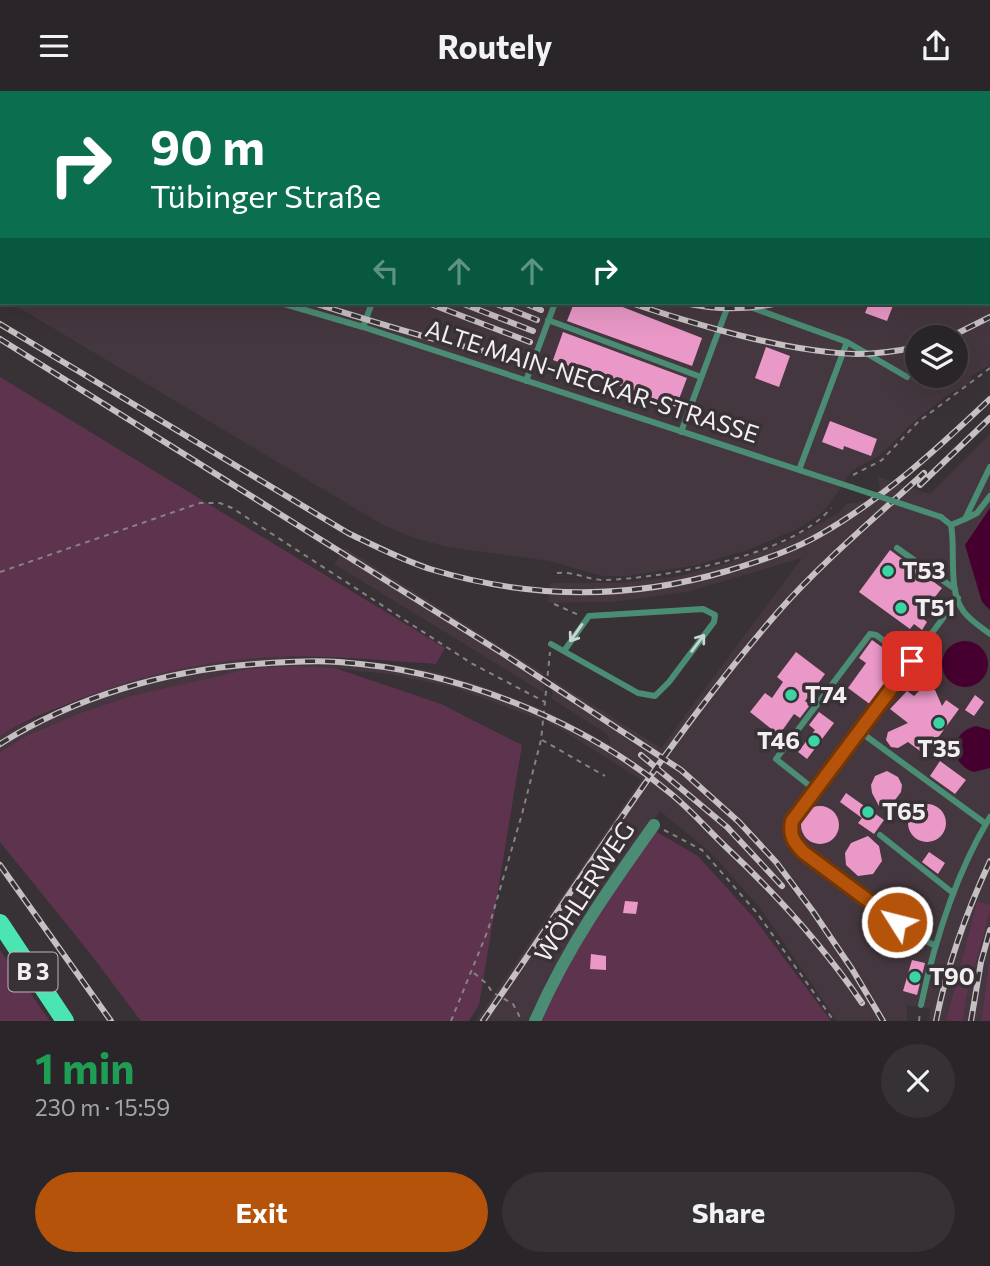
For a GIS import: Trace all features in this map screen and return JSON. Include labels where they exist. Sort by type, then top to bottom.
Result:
[{"type":"main road","name":"B 3","points":[[0,923],[65,1021]]},
{"type":"street","name":"WÖHLERWEG","points":[[536,1021],[555,976],[580,932],[654,825]]},
{"type":"lane","name":"ALTE MAIN-NECKAR-STRASSE","points":[[288,305],[363,327],[851,487],[941,517],[951,525]]},
{"type":"lane","points":[[363,327],[371,305]]},
{"type":"lane","points":[[526,381],[554,305]]},
{"type":"lane","points":[[681,432],[728,305]]},
{"type":"lane","points":[[744,305],[846,342],[905,376]]},
{"type":"lane","points":[[548,320],[701,377]]},
{"type":"lane","points":[[799,470],[846,342]]},
{"type":"lane","points":[[965,520],[990,467]]},
{"type":"lane","points":[[990,496],[977,513],[951,525],[955,589],[958,598],[962,609],[971,620],[990,634]]},
{"type":"lane","points":[[897,548],[955,589]]},
{"type":"lane","points":[[934,945],[916,936],[803,852],[793,841],[790,830],[792,821],[958,598]]},
{"type":"lane","points":[[551,644],[638,693],[655,696],[714,622],[715,615],[703,609],[589,616],[564,651]]},
{"type":"lane","points":[[816,790],[776,759],[791,737],[870,634],[876,635],[912,661]]},
{"type":"lane","points":[[859,731],[988,821],[953,893],[934,945],[920,1005]]},
{"type":"lane","points":[[880,835],[953,893]]},
{"type":"path","points":[[853,475],[881,460],[918,422],[990,368]]},
{"type":"path","points":[[0,572],[200,503],[219,503],[232,507],[471,663],[545,702]]},
{"type":"path","points":[[557,573],[564,572],[600,580],[628,579],[706,567],[749,554],[806,529],[820,521],[831,508]]},
{"type":"path","points":[[554,604],[586,618]]},
{"type":"path","points":[[452,1021],[473,972],[505,875],[541,740],[551,644]]},
{"type":"path","points":[[541,740],[605,776]]},
{"type":"path","points":[[654,825],[702,850],[757,913],[834,1021]]},
{"type":"path","points":[[473,972],[492,992],[513,1004],[523,1021]]},
{"type":"shaded area","points":[[14,305],[990,305],[990,365],[971,376],[968,384],[968,325],[905,325],[905,388],[960,388],[917,419],[879,456],[853,470],[817,517],[799,528],[748,550],[692,566],[628,576],[603,576],[549,561],[447,547],[383,525]]},
{"type":"shaded area","points":[[0,377],[445,648],[436,664],[300,657],[254,658],[201,665],[149,676],[98,692],[36,717],[0,736]]},
{"type":"shaded area","points":[[990,434],[990,905],[977,901],[946,1021],[929,1021],[930,1009],[907,1005],[907,1021],[837,1021],[761,909],[712,854],[660,811],[605,890],[538,1021],[476,1021],[641,780],[548,723],[550,713],[611,745],[607,734],[552,699],[553,680],[661,748],[802,558],[687,592],[612,602],[548,603],[550,583],[620,583],[674,577],[725,564],[784,543],[839,513],[846,504],[866,501],[880,489],[878,477],[930,494]]},
{"type":"shaded area","points":[[990,508],[990,610],[982,602],[965,545]]},
{"type":"shaded area","points":[[345,548],[543,673],[544,693],[334,564]]},
{"type":"shaded area","points":[[965,641],[981,648],[988,664],[981,680],[965,687],[949,680],[942,664],[949,648]]},
{"type":"shaded area","points":[[282,657],[384,663],[435,672],[542,709],[541,720],[456,688],[395,675],[335,668],[253,668],[134,695],[80,713],[26,736],[0,752],[0,736],[5,732],[114,685],[184,667]]},
{"type":"shaded area","points":[[253,668],[335,668],[441,704],[522,745],[479,1005],[469,1021],[141,1021],[0,842],[0,752],[26,736],[80,713],[134,695]]},
{"type":"shaded area","points":[[976,726],[990,730],[990,768],[974,772],[960,762],[955,748],[961,735]]},
{"type":"shaded area","points":[[655,831],[698,856],[754,918],[831,1021],[539,1021],[576,946]]},
{"type":"shaded area","points":[[977,901],[990,905],[990,911],[966,999],[963,1021],[946,1021]]},
{"type":"shaded area","points":[[990,911],[990,960],[981,1021],[963,1021],[966,999]]},
{"type":"shaded area","points":[[0,950],[50,1021],[0,1021]]},
{"type":"shaded area","points":[[990,960],[990,1021],[981,1021],[989,965]]},
{"type":"building","points":[[573,305],[618,305],[702,338],[692,366],[567,321]]},
{"type":"building","points":[[868,305],[893,305],[887,321],[865,313]]},
{"type":"building","points":[[563,332],[687,378],[676,407],[553,360]]},
{"type":"building","points":[[766,347],[790,356],[779,387],[755,378]]},
{"type":"building","points":[[830,421],[877,439],[871,456],[844,446],[843,450],[822,442]]},
{"type":"building","points":[[890,550],[942,588],[920,616],[927,622],[922,630],[914,624],[910,629],[859,592]]},
{"type":"building","points":[[872,640],[903,662],[871,705],[848,688],[866,663],[859,658]]},
{"type":"building","name":"T74","points":[[796,652],[825,674],[805,701],[810,705],[800,718],[794,714],[779,735],[750,712],[765,693],[772,698],[783,682],[777,677]]},
{"type":"building","points":[[926,687],[935,690],[942,706],[946,700],[959,709],[932,746],[927,743],[920,751],[908,742],[898,748],[891,747],[886,740],[888,732],[908,723],[890,709],[907,691],[914,696]]},
{"type":"building","points":[[975,695],[984,702],[974,716],[965,710]]},
{"type":"building","name":"T46","points":[[819,712],[834,723],[807,759],[798,752],[815,730],[809,725]]},
{"type":"building","points":[[940,761],[966,780],[955,794],[930,776]]},
{"type":"building","points":[[887,771],[898,777],[902,785],[901,792],[895,800],[879,806],[871,785],[875,776]]},
{"type":"building","name":"T65","points":[[846,793],[884,820],[874,834],[858,823],[862,818],[840,802]]},
{"type":"building","points":[[927,804],[941,809],[946,823],[941,837],[927,842],[913,837],[908,823],[913,809]]},
{"type":"building","points":[[820,806],[833,812],[839,825],[833,838],[820,844],[807,838],[801,825],[807,812]]},
{"type":"building","points":[[868,836],[879,846],[882,861],[873,874],[858,876],[846,865],[845,853],[851,843]]},
{"type":"building","points":[[929,852],[945,863],[938,874],[922,862]]},
{"type":"building","points":[[625,901],[638,902],[636,914],[623,913]]},
{"type":"building","points":[[591,954],[606,956],[606,970],[590,969]]},
{"type":"building","name":"T90","points":[[912,960],[925,963],[917,995],[903,991]]},
{"type":"railway","points":[[319,305],[437,340],[512,356]]},
{"type":"railway","points":[[433,305],[530,342]]},
{"type":"railway","points":[[466,305],[533,331]]},
{"type":"railway","points":[[499,305],[537,320]]},
{"type":"railway","points":[[529,305],[541,310]]},
{"type":"railway","points":[[637,305],[714,329],[803,349],[858,354],[905,349]]},
{"type":"railway","points":[[696,305],[732,308],[766,305]]},
{"type":"railway","points":[[968,328],[990,317]]},
{"type":"railway","points":[[0,324],[348,533],[430,569],[504,586],[542,590],[579,592],[653,587],[727,571],[787,551],[867,505],[930,454],[990,399]]},
{"type":"railway","points":[[0,339],[502,653],[681,770],[739,822],[776,862],[852,969],[883,1021]]},
{"type":"railway","points":[[920,485],[990,418]]},
{"type":"railway","points":[[483,1021],[625,812],[737,660],[812,576],[924,473]]},
{"type":"railway","points":[[0,744],[29,727],[90,700],[156,680],[222,667],[286,662],[339,662],[427,675],[471,687],[557,721],[597,742],[670,793],[764,884],[815,941],[862,1003]]},
{"type":"railway","points":[[641,755],[727,827],[782,886]]},
{"type":"railway","points":[[936,1021],[958,939],[990,861]]},
{"type":"railway","points":[[0,865],[111,1021]]},
{"type":"railway","points":[[971,1021],[981,962],[990,930]]},
{"type":"place","name":"T53","points":[[888,571]]},
{"type":"place","name":"T51","points":[[901,608]]},
{"type":"place","name":"T74","points":[[791,695]]},
{"type":"place","name":"T35","points":[[939,723]]},
{"type":"place","name":"T46","points":[[814,741]]},
{"type":"place","name":"T65","points":[[868,812]]},
{"type":"place","name":"T90","points":[[915,977]]},
{"type":"route","points":[[897,922],[803,852],[793,841],[790,830],[792,821],[912,661]]}]
